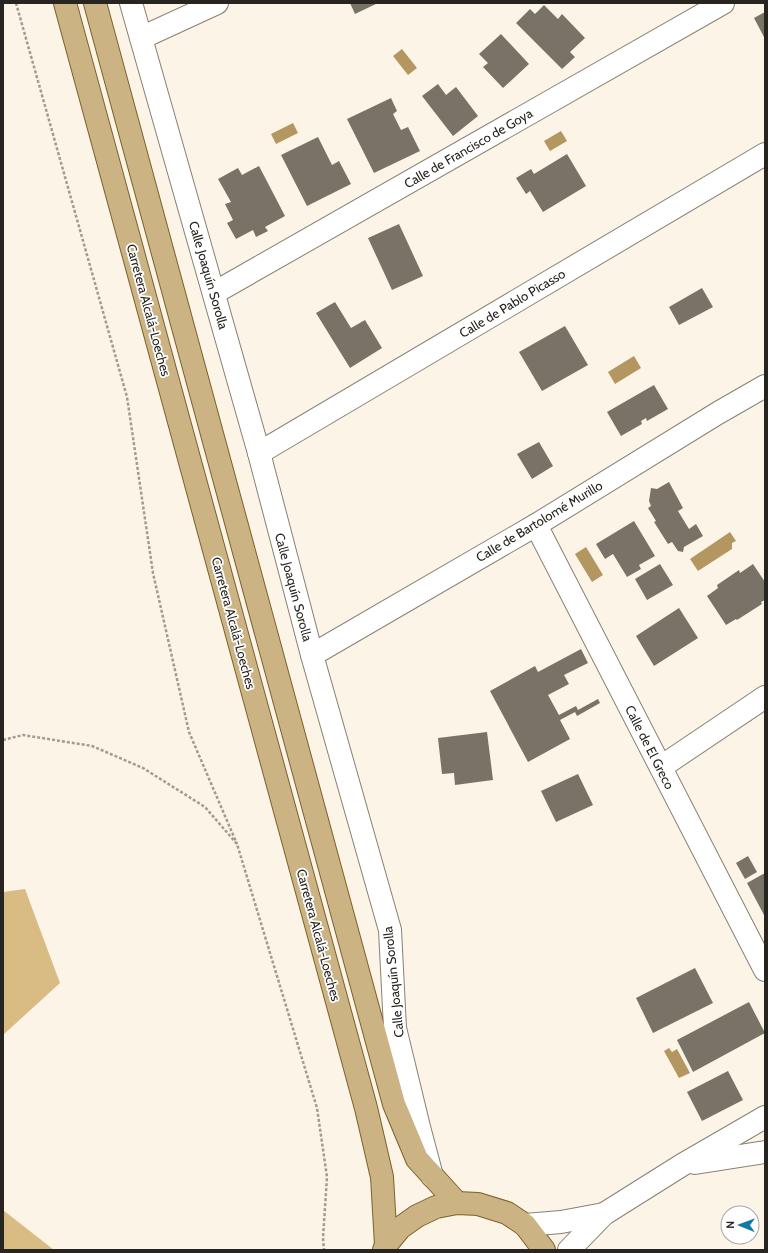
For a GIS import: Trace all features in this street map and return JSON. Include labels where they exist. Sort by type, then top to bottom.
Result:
[{"type":"main road","name":"Carretera Alcalá-Loeches","points":[[65,3],[366,1108],[382,1177],[385,1248]]},
{"type":"main road","points":[[95,3],[394,1104],[417,1159],[457,1203]]},
{"type":"main road","points":[[385,1248],[400,1228],[417,1216],[436,1207],[457,1203],[478,1204],[507,1213],[525,1226],[544,1250]]},
{"type":"street","name":"Calle Joaquín Sorolla","points":[[131,3],[259,453],[312,654],[390,930],[395,1028],[418,1127],[432,1176]]},
{"type":"street","points":[[141,38],[217,3]]},
{"type":"street","name":"Calle de Francisco de Goya","points":[[214,293],[723,3]]},
{"type":"street","name":"Calle de Pablo Picasso","points":[[259,453],[765,154]]},
{"type":"street","name":"Calle de Bartolomé Murillo","points":[[312,654],[536,524],[765,386]]},
{"type":"street","name":"Calle de El Greco","points":[[536,524],[765,970]]},
{"type":"street","points":[[661,767],[765,697]]},
{"type":"street","points":[[569,1250],[604,1214],[682,1165],[765,1117]]},
{"type":"street","points":[[682,1165],[765,1152]]},
{"type":"street","points":[[525,1226],[562,1222],[604,1214]]},
{"type":"path","points":[[16,3],[127,397],[153,574],[189,732],[237,844],[317,1108],[327,1178],[322,1238],[324,1250]]},
{"type":"path","points":[[3,740],[23,735],[92,746],[143,768],[205,807],[237,844]]},
{"type":"shaded area","points":[[402,49],[417,68],[408,75],[393,56]]},
{"type":"shaded area","points":[[293,123],[298,133],[276,144],[271,134]]},
{"type":"shaded area","points":[[561,131],[567,141],[550,151],[544,141]]},
{"type":"shaded area","points":[[634,356],[641,368],[615,384],[608,372]]},
{"type":"shaded area","points":[[730,532],[736,541],[732,543],[732,549],[698,571],[690,559]]},
{"type":"shaded area","points":[[586,547],[603,575],[592,582],[575,554]]},
{"type":"shaded area","points":[[25,889],[60,983],[3,1035],[3,892]]},
{"type":"shaded area","points":[[669,1048],[672,1052],[677,1049],[690,1073],[679,1078],[664,1051]]},
{"type":"shaded area","points":[[3,1210],[54,1250],[3,1250]]},
{"type":"building","points":[[350,3],[378,3],[355,14]]},
{"type":"building","points":[[544,5],[558,19],[562,14],[585,38],[570,52],[575,57],[562,69],[516,23],[530,9],[535,14]]},
{"type":"building","points":[[765,12],[765,39],[754,18]]},
{"type":"building","points":[[501,34],[529,64],[503,88],[483,67],[488,63],[479,54]]},
{"type":"building","points":[[438,84],[446,95],[456,87],[478,116],[453,136],[422,96]]},
{"type":"building","points":[[391,98],[397,111],[393,114],[401,130],[408,127],[420,151],[374,173],[347,119]]},
{"type":"building","points":[[318,137],[332,165],[339,161],[351,184],[307,206],[281,155]]},
{"type":"building","points":[[567,154],[586,186],[543,212],[530,191],[526,194],[516,178],[531,169],[534,174]]},
{"type":"building","points":[[259,166],[285,216],[265,227],[268,231],[256,237],[253,230],[236,239],[227,223],[233,220],[225,204],[231,202],[218,179],[238,168],[242,175]]},
{"type":"building","points":[[399,224],[423,276],[392,290],[368,238]]},
{"type":"building","points":[[702,288],[713,307],[679,325],[669,307]]},
{"type":"building","points":[[335,302],[351,328],[365,320],[382,348],[350,368],[316,313]]},
{"type":"building","points":[[565,326],[588,365],[542,391],[519,352]]},
{"type":"building","points":[[654,385],[668,409],[647,421],[646,418],[641,421],[642,424],[621,436],[607,412]]},
{"type":"building","points":[[539,442],[553,466],[532,479],[517,454]]},
{"type":"building","points":[[669,482],[683,508],[678,511],[689,529],[696,524],[703,536],[684,547],[683,552],[678,551],[672,542],[668,544],[654,522],[656,521],[648,508],[651,506],[649,501],[651,488],[657,489]]},
{"type":"building","points":[[634,521],[655,556],[639,565],[641,569],[627,577],[613,554],[605,559],[596,544]]},
{"type":"building","points":[[660,564],[673,585],[647,600],[635,579]]},
{"type":"building","points":[[753,564],[765,582],[765,600],[761,602],[762,604],[737,620],[736,619],[726,625],[707,596],[718,588],[717,585],[739,570],[740,573]]},
{"type":"building","points":[[679,608],[698,638],[654,666],[636,636]]},
{"type":"building","points":[[581,649],[588,663],[564,675],[569,684],[548,695],[559,715],[576,706],[578,710],[598,699],[600,703],[577,716],[575,712],[560,720],[570,739],[528,762],[490,691],[535,666],[538,672]]},
{"type":"building","points":[[487,732],[493,780],[455,785],[454,773],[442,774],[438,738]]},
{"type":"building","points":[[578,774],[593,805],[556,822],[541,791]]},
{"type":"building","points":[[748,856],[757,872],[745,879],[736,863]]},
{"type":"building","points":[[765,873],[765,917],[747,883]]},
{"type":"building","points":[[695,968],[713,1003],[653,1033],[636,998]]},
{"type":"building","points":[[749,1002],[765,1033],[693,1072],[677,1040]]},
{"type":"building","points":[[728,1071],[743,1100],[702,1121],[687,1092]]}]
